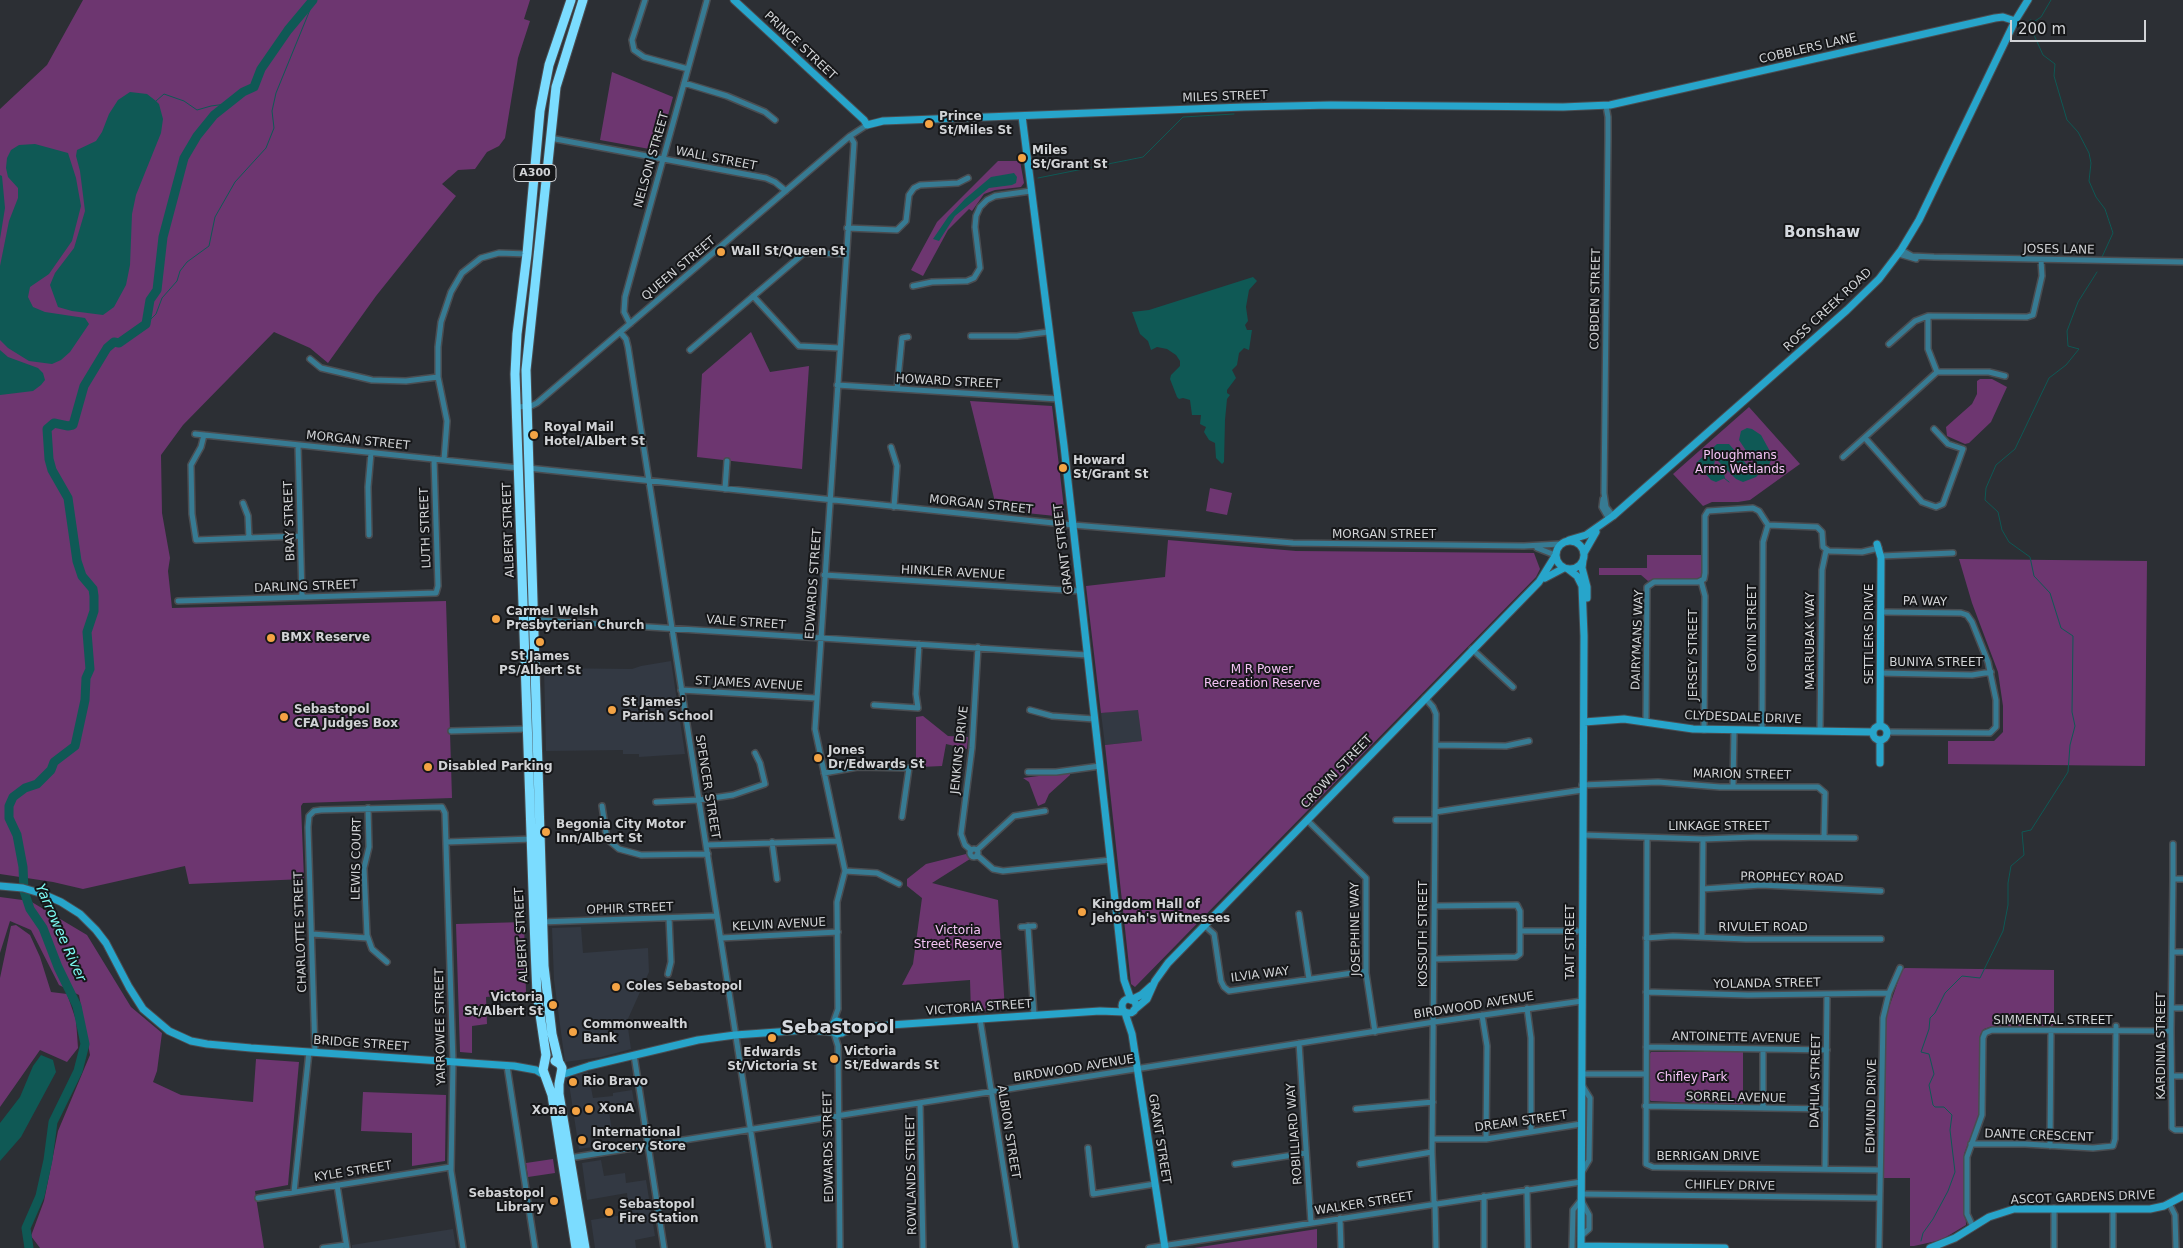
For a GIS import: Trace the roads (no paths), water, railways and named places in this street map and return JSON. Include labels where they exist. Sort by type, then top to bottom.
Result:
[{"type":"highway","name":"ALBERT STREET","points":[[522,407],[515,374],[516,350],[540,111],[545,82],[571,0]]},
{"type":"highway","name":"ALBERT STREET","points":[[546,1064],[538,994],[538,922],[522,407],[542,204],[556,87],[582,0]]},
{"type":"highway","points":[[532,203],[542,204]]},
{"type":"highway","name":"ALBERT STREET","points":[[528,619],[527,729],[535,839]]},
{"type":"highway","name":"ALBERT STREET","points":[[538,922],[552,1034],[560,1064]]},
{"type":"highway","points":[[576,1248],[552,1095],[543,1070],[546,1064],[553,1060],[560,1064],[562,1068],[558,1091],[585,1248]]},
{"type":"highway","points":[[545,1077],[555,1080],[561,1075]]},
{"type":"street","points":[[644,0],[632,40],[635,52],[644,57],[688,69]]},
{"type":"street","name":"NELSON STREET","points":[[630,324],[624,313],[624,301],[707,0]]},
{"type":"street","name":"PRINCE STREET","points":[[734,0],[864,120],[865,126]]},
{"type":"street","name":"ROSS CREEK ROAD","points":[[1599,528],[1858,301],[1879,279],[1900,252],[1919,220],[2015,21],[2028,0]]},
{"type":"street","name":"COBBLERS LANE","points":[[1606,106],[1996,18],[2003,17],[2015,21]]},
{"type":"street","points":[[684,83],[727,96],[765,112],[776,120]]},
{"type":"street","name":"MILES STREET","points":[[850,136],[865,126],[882,121],[1331,105],[1606,106]]},
{"type":"street","name":"COBDEN STREET","points":[[1606,106],[1608,120],[1604,493],[1602,506],[1611,518]]},
{"type":"street","name":"GRANT STREET","points":[[1022,116],[1073,525],[1111,860],[1124,980],[1122,1003]]},
{"type":"street","name":"QUEEN STREET","points":[[522,407],[537,403],[850,136]]},
{"type":"street","name":"EDWARDS STREET","points":[[842,1023],[838,1009],[837,902],[844,880],[844,871],[815,729],[854,143],[850,136]]},
{"type":"street","name":"WALL STREET","points":[[550,138],[768,179],[778,184],[786,192]]},
{"type":"street","name":"EDWARDS STREET","points":[[845,141],[851,150],[852,156]]},
{"type":"street","points":[[847,228],[897,230],[906,220],[909,194],[914,188],[920,185],[958,183],[968,178]]},
{"type":"street","points":[[913,286],[932,282],[966,282],[974,278],[980,268],[975,224],[980,207],[986,200],[996,195],[1030,191]]},
{"type":"street","name":"JOSES LANE","points":[[1900,252],[1912,259],[2183,262]]},
{"type":"street","points":[[444,460],[447,421],[438,377],[438,347],[441,322],[451,292],[459,277],[471,265],[485,256],[502,253],[527,254]]},
{"type":"street","points":[[690,350],[804,253],[846,254]]},
{"type":"street","points":[[1889,344],[1915,321],[1928,316],[2026,317],[2033,315],[2042,276],[2041,260]]},
{"type":"street","points":[[753,296],[799,346],[840,348]]},
{"type":"street","points":[[1928,316],[1928,348],[1937,372]]},
{"type":"street","name":"SPENCER STREET","points":[[620,332],[628,347],[650,481],[769,1248]]},
{"type":"street","points":[[971,336],[1017,336],[1048,332]]},
{"type":"street","points":[[897,389],[902,338],[908,337]]},
{"type":"street","points":[[310,358],[321,368],[372,380],[406,381],[438,377]]},
{"type":"street","points":[[1843,457],[1937,372],[1989,372],[2005,376]]},
{"type":"street","name":"HOWARD STREET","points":[[837,385],[1058,400]]},
{"type":"street","points":[[1865,438],[1922,502],[1936,507],[1943,504],[1963,449],[1948,444],[1934,429]]},
{"type":"street","name":"MORGAN STREET","points":[[195,434],[1073,525],[1310,544],[1524,546],[1560,544]]},
{"type":"street","points":[[204,435],[202,446],[191,465],[192,512],[196,540],[300,536]]},
{"type":"street","name":"BRAY STREET","points":[[298,445],[302,597]]},
{"type":"street","points":[[891,447],[897,466],[894,507]]},
{"type":"street","points":[[369,535],[368,492],[371,453]]},
{"type":"street","name":"LUTH STREET","points":[[434,460],[438,586],[437,592],[434,593]]},
{"type":"street","points":[[725,489],[727,461]]},
{"type":"street","points":[[242,503],[248,514],[249,538]]},
{"type":"street","points":[[1701,581],[1706,575],[1705,517],[1708,510],[1753,508],[1758,510],[1768,525],[1818,527],[1822,532],[1822,545],[1826,550],[1862,552],[1879,549],[1953,553]]},
{"type":"street","name":"GOYIN STREET","points":[[1762,730],[1763,542],[1768,525]]},
{"type":"street","points":[[1599,528],[1588,542],[1584,557],[1576,567],[1566,568],[1558,563],[1555,556],[1560,544],[1580,538],[1599,528]]},
{"type":"street","points":[[1569,540],[1580,545],[1584,557]]},
{"type":"street","name":"MORGAN STREET","points":[[1524,546],[1544,550],[1555,556]]},
{"type":"street","name":"SETTLERS DRIVE","points":[[1879,549],[1881,612],[1880,725]]},
{"type":"street","name":"MARRUBAK WAY","points":[[1820,731],[1822,570],[1826,550]]},
{"type":"street","name":"CROWN STREET","points":[[1539,582],[1555,556]]},
{"type":"street","name":"TAIT STREET","points":[[1584,557],[1582,570],[1587,590],[1584,636]]},
{"type":"street","name":"TAIT STREET","points":[[1566,568],[1577,576],[1582,586],[1584,636],[1581,1247]]},
{"type":"street","name":"CROWN STREET","points":[[1131,1000],[1141,995],[1155,981],[1168,963],[1204,925],[1539,582],[1555,571],[1566,568]]},
{"type":"street","name":"HINKLER AVENUE","points":[[824,576],[1080,591]]},
{"type":"street","name":"DAIRYMANS WAY","points":[[1646,721],[1648,586],[1654,582],[1701,581]]},
{"type":"street","name":"JERSEY STREET","points":[[1701,581],[1704,596],[1704,730]]},
{"type":"street","name":"DARLING STREET","points":[[178,602],[434,593]]},
{"type":"street","name":"PA WAY","points":[[1881,612],[1961,613],[1968,616],[1991,672]]},
{"type":"street","name":"VALE STREET","points":[[528,619],[1087,655]]},
{"type":"street","points":[[874,705],[918,708],[916,694],[919,644]]},
{"type":"street","name":"JENKINS DRIVE","points":[[978,648],[973,742],[961,834],[965,845],[993,869],[1003,872],[1111,860]]},
{"type":"street","points":[[1472,649],[1513,688]]},
{"type":"street","points":[[1888,732],[1993,732],[1996,726],[1996,708],[1991,672]]},
{"type":"street","name":"BUNIYA STREET","points":[[1880,673],[1972,675],[1991,672]]},
{"type":"street","name":"ST JAMES AVENUE","points":[[681,690],[816,698]]},
{"type":"street","name":"KOSSUTH STREET","points":[[1424,698],[1435,710],[1436,745],[1432,1152],[1436,1248]]},
{"type":"street","points":[[1030,710],[1052,716],[1094,719]]},
{"type":"street","name":"CLYDESDALE DRIVE","points":[[1584,722],[1624,719],[1704,730],[1873,732]]},
{"type":"street","points":[[1880,740],[1875,738],[1873,732],[1876,727],[1880,725],[1885,727],[1888,732]]},
{"type":"street","points":[[451,731],[527,729]]},
{"type":"street","points":[[1734,730],[1734,787]]},
{"type":"street","points":[[1880,740],[1885,738],[1888,732]]},
{"type":"street","points":[[1880,740],[1880,763]]},
{"type":"street","points":[[1436,745],[1506,746],[1529,741]]},
{"type":"street","points":[[656,802],[699,800],[742,793],[765,784],[760,763],[755,753]]},
{"type":"street","points":[[824,773],[858,766],[909,768],[902,817]]},
{"type":"street","points":[[1028,772],[1056,772],[1100,766]]},
{"type":"street","name":"MARION STREET","points":[[1435,812],[1582,788],[1658,782],[1734,787],[1821,788],[1825,794],[1824,837]]},
{"type":"street","points":[[602,806],[606,838],[619,849],[641,855],[708,854]]},
{"type":"street","name":"YARROWEE STREET","points":[[368,808],[442,807],[445,811],[453,1062],[451,1167],[463,1248]]},
{"type":"street","name":"CHARLOTTE STREET","points":[[294,1192],[312,1052],[312,934],[308,824],[312,812],[368,808]]},
{"type":"street","name":"LEWIS COURT","points":[[367,938],[364,866],[368,847],[368,808]]},
{"type":"street","points":[[975,852],[1014,816],[1046,810]]},
{"type":"street","name":"JOSEPHINE WAY","points":[[1307,820],[1366,878],[1366,970],[1375,1032]]},
{"type":"street","points":[[1396,820],[1435,820]]},
{"type":"street","name":"LINKAGE STREET","points":[[1583,835],[1703,839],[1855,838]]},
{"type":"street","name":"BERRIGAN DRIVE","points":[[1647,838],[1645,1160],[1649,1167],[1880,1170]]},
{"type":"street","points":[[446,842],[535,839]]},
{"type":"street","points":[[1702,936],[1703,839]]},
{"type":"street","points":[[706,845],[838,841]]},
{"type":"street","points":[[772,842],[777,879]]},
{"type":"street","name":"KARDINIA STREET","points":[[2173,844],[2172,1128],[2183,1130]]},
{"type":"street","points":[[844,871],[877,873],[899,884]]},
{"type":"street","points":[[2173,879],[2183,879]]},
{"type":"street","name":"PROPHECY ROAD","points":[[1703,889],[1761,885],[1881,891]]},
{"type":"street","name":"BRIDGE STREET","points":[[0,886],[12,886],[37,892],[71,907],[96,930],[110,950],[137,1001],[155,1021],[183,1038],[207,1044],[510,1066]]},
{"type":"street","points":[[1434,959],[1517,957],[1520,954],[1520,910],[1517,905],[1435,906]]},
{"type":"street","points":[[1299,914],[1309,979]]},
{"type":"street","name":"OPHIR STREET","points":[[538,922],[717,916]]},
{"type":"street","points":[[668,974],[671,962],[669,918]]},
{"type":"street","name":"ILVIA WAY","points":[[1204,925],[1214,934],[1221,982],[1227,989],[1234,991],[1366,970]]},
{"type":"street","points":[[1034,926],[1024,926],[1034,1015]]},
{"type":"street","points":[[1520,931],[1582,931]]},
{"type":"street","name":"KELVIN AVENUE","points":[[721,938],[838,932]]},
{"type":"street","points":[[312,934],[367,938],[372,949],[387,962]]},
{"type":"street","name":"RIVULET ROAD","points":[[1646,938],[1702,936],[1746,939],[1881,939]]},
{"type":"street","points":[[2172,952],[2183,952]]},
{"type":"street","name":"EDMUND DRIVE","points":[[1879,1248],[1883,1018],[1889,993],[1900,968]]},
{"type":"street","name":"GRANT STREET","points":[[1124,980],[1131,1000]]},
{"type":"street","name":"CROWN STREET","points":[[1134,1011],[1146,999],[1155,981]]},
{"type":"street","name":"YOLANDA STREET","points":[[1646,992],[1748,995],[1889,993]]},
{"type":"street","name":"DAHLIA STREET","points":[[1825,1168],[1827,994]]},
{"type":"street","points":[[1131,1000],[1136,1004],[1134,1011],[1125,1012],[1122,1008],[1122,1003],[1131,1000]]},
{"type":"street","name":"BIRDWOOD AVENUE","points":[[569,1158],[1434,1022],[1582,1001]]},
{"type":"street","name":"VICTORIA STREET","points":[[1100,1011],[1122,1003]]},
{"type":"street","points":[[1527,1008],[1531,1038],[1530,1132]]},
{"type":"street","points":[[2172,1008],[2183,1008]]},
{"type":"street","name":"EDWARDS STREET","points":[[833,1024],[838,1009]]},
{"type":"street","name":"VICTORIA STREET","points":[[816,1029],[838,1033],[860,1027],[1100,1011],[1125,1012]]},
{"type":"street","name":"GRANT STREET","points":[[1132,1034],[1134,1011]]},
{"type":"street","name":"GRANT STREET","points":[[1125,1012],[1132,1034],[1165,1247]]},
{"type":"street","points":[[1482,1015],[1487,1046],[1486,1139]]},
{"type":"street","name":"ALBION STREET","points":[[980,1019],[1016,1248]]},
{"type":"street","name":"VICTORIA STREET","points":[[561,1075],[589,1066],[683,1043],[735,1035],[816,1029],[837,1022],[860,1027]]},
{"type":"street","points":[[833,1024],[838,1033],[844,1029],[842,1023]]},
{"type":"street","name":"SIMMENTAL STREET","points":[[1973,1227],[1967,1214],[1967,1157],[1982,1116],[1984,1033],[1990,1030],[2051,1030],[2059,1028],[2171,1031]]},
{"type":"street","name":"DANTE CRESCENT","points":[[1971,1144],[2005,1143],[2106,1148],[2114,1144],[2116,1029]]},
{"type":"street","points":[[2050,1146],[2051,1030]]},
{"type":"street","name":"EDWARDS STREET","points":[[838,1033],[840,1248]]},
{"type":"street","name":"ROBILLIARD WAY","points":[[1299,1043],[1311,1223]]},
{"type":"street","name":"ANTOINETTE AVENUE","points":[[1646,1046],[1827,1050]]},
{"type":"street","points":[[1762,1108],[1763,1050]]},
{"type":"street","points":[[634,1055],[664,1248]]},
{"type":"street","points":[[510,1066],[546,1064]]},
{"type":"street","name":"VICTORIA STREET","points":[[560,1064],[568,1067],[589,1066]]},
{"type":"street","points":[[510,1066],[536,1070],[545,1077]]},
{"type":"street","points":[[510,1066],[535,1248]]},
{"type":"street","points":[[1582,1074],[1645,1074]]},
{"type":"street","points":[[2172,1076],[2183,1076]]},
{"type":"street","points":[[1581,1178],[1589,1160],[1590,1108],[1589,1096],[1582,1084]]},
{"type":"street","name":"ROWLANDS STREET","points":[[920,1102],[923,1248]]},
{"type":"street","points":[[1356,1109],[1433,1102]]},
{"type":"street","name":"SORREL AVENUE","points":[[1645,1106],[1826,1109]]},
{"type":"street","name":"DREAM STREET","points":[[1433,1139],[1486,1139],[1581,1124]]},
{"type":"street","points":[[1088,1148],[1093,1194],[1155,1184]]},
{"type":"street","points":[[1360,1164],[1432,1152]]},
{"type":"street","points":[[1235,1164],[1306,1153]]},
{"type":"street","name":"KYLE STREET","points":[[258,1198],[451,1167]]},
{"type":"street","name":"WALKER STREET","points":[[1149,1248],[1484,1196],[1581,1178]]},
{"type":"street","points":[[323,1248],[346,1246],[337,1185]]},
{"type":"street","points":[[1527,1189],[1528,1248]]},
{"type":"street","points":[[1484,1196],[1484,1248]]},
{"type":"street","name":"ASCOT GARDENS DRIVE","points":[[1930,1248],[1950,1241],[1989,1217],[2010,1210],[2054,1208],[2150,1209],[2183,1196]]},
{"type":"street","points":[[1572,1248],[1573,1210],[1581,1198]]},
{"type":"street","name":"CHIFLEY DRIVE","points":[[1581,1198],[1879,1198]]},
{"type":"street","points":[[2169,1203],[2176,1217],[2176,1248]]},
{"type":"street","points":[[2054,1208],[2054,1248]]},
{"type":"street","points":[[2113,1209],[2113,1248]]},
{"type":"street","points":[[1340,1218],[1341,1248]]},
{"type":"street","points":[[1581,1247],[1725,1248]]},
{"type":"waterway","name":"Yarrowee River","points":[[29,1248],[26,1228],[40,1196],[48,1160],[53,1122],[78,1071],[85,1044],[77,1006],[58,967],[43,928],[30,909],[24,891],[23,867],[17,835],[9,818],[9,806],[13,797],[25,788],[37,784],[51,770],[54,762],[75,746],[85,700],[86,678],[90,669],[87,632],[94,611],[93,589],[82,576],[77,561],[68,498],[52,470],[49,459],[47,429],[54,423],[68,426],[73,425],[84,386],[107,348],[114,342],[119,343],[146,324],[150,300],[157,290],[163,237],[184,158],[197,136],[214,115],[243,92],[254,87],[261,69],[288,30],[313,0]]},
{"type":"waterway","name":"Yarrowee River","points":[[146,324],[156,314],[162,298],[177,281],[180,271],[187,262],[209,246],[215,217],[235,182],[266,148],[274,128],[272,111],[276,93],[314,0]]},
{"type":"waterway","points":[[2051,0],[2041,17],[2035,21],[2030,20],[2030,26],[2043,55],[2055,64],[2054,76],[2067,120],[2078,132],[2089,153],[2091,163],[2089,181],[2096,197],[2105,209],[2113,233],[2102,257]]},
{"type":"waterway","points":[[156,101],[164,94],[184,101],[197,110],[226,104]]},
{"type":"waterway","points":[[1038,178],[1143,157],[1183,117],[1234,114]]},
{"type":"waterway","points":[[1921,1241],[1923,1233],[1948,1191],[1955,1172],[1950,1130],[1952,1115],[1944,1107],[1935,1107],[1933,1105],[1929,1085],[1934,1074],[1929,1054],[1921,1052],[1929,1029],[1930,1018],[1935,1013],[1945,993],[1962,976],[1980,978],[2003,931],[2008,905],[2008,883],[2011,866],[2024,855],[2022,832],[2031,830],[2068,772],[2070,745],[2075,726],[2072,712],[2073,636],[2061,628],[2050,593],[2034,576],[2030,557],[2009,542],[2002,530],[1998,512],[1985,500],[1986,488],[1996,465],[2015,449],[2049,378],[2066,365],[2079,349],[2068,346],[2067,331],[2078,302],[2097,272]]},
{"type":"waterway","points":[[1724,478],[1729,482]]},
{"type":"place","name":"Prince St/Miles St","points":[[929,124]]},
{"type":"place","name":"Miles St/Grant St","points":[[1022,158]]},
{"type":"place","name":"Wall St/Queen St","points":[[721,252]]},
{"type":"place","name":"Royal Mail Hotel/Albert St","points":[[534,435]]},
{"type":"place","name":"Howard St/Grant St","points":[[1063,468]]},
{"type":"place","name":"Carmel Welsh Presbyterian Church","points":[[496,619]]},
{"type":"place","name":"BMX Reserve","points":[[271,638]]},
{"type":"place","name":"St James PS/Albert St","points":[[540,642]]},
{"type":"place","name":"St James' Parish School","points":[[612,710]]},
{"type":"place","name":"Sebastopol CFA Judges Box","points":[[284,717]]},
{"type":"place","name":"Jones Dr/Edwards St","points":[[818,758]]},
{"type":"place","name":"Disabled Parking","points":[[428,767]]},
{"type":"place","name":"Begonia City Motor Inn/Albert St","points":[[546,832]]},
{"type":"place","name":"Kingdom Hall of Jehovah's Witnesses","points":[[1082,912]]},
{"type":"place","name":"Coles Sebastopol","points":[[616,987]]},
{"type":"place","name":"Victoria St/Albert St","points":[[553,1005]]},
{"type":"place","name":"Commonwealth Bank","points":[[573,1032]]},
{"type":"place","name":"Edwards St/Victoria St","points":[[772,1038]]},
{"type":"place","name":"Victoria St/Edwards St","points":[[834,1059]]},
{"type":"place","name":"Rio Bravo","points":[[573,1082]]},
{"type":"place","name":"XonA","points":[[589,1109]]},
{"type":"place","name":"Xona","points":[[576,1111]]},
{"type":"place","name":"International Grocery Store","points":[[582,1140]]},
{"type":"place","name":"Sebastopol Library","points":[[554,1201]]},
{"type":"place","name":"Sebastopol Fire Station","points":[[609,1212]]},
{"type":"district","name":"Bonshaw","points":[[1822,233]]},
{"type":"district","name":"Sebastopol","points":[[838,1028]]},
{"type":"park label","name":"Ploughmans Arms Wetlands","points":[[1740,463]]},
{"type":"park label","name":"M R Power Recreation Reserve","points":[[1262,677]]},
{"type":"park label","name":"Victoria Street Reserve","points":[[958,938]]},
{"type":"park label","name":"Chifley Park","points":[[1692,1078]]}]
